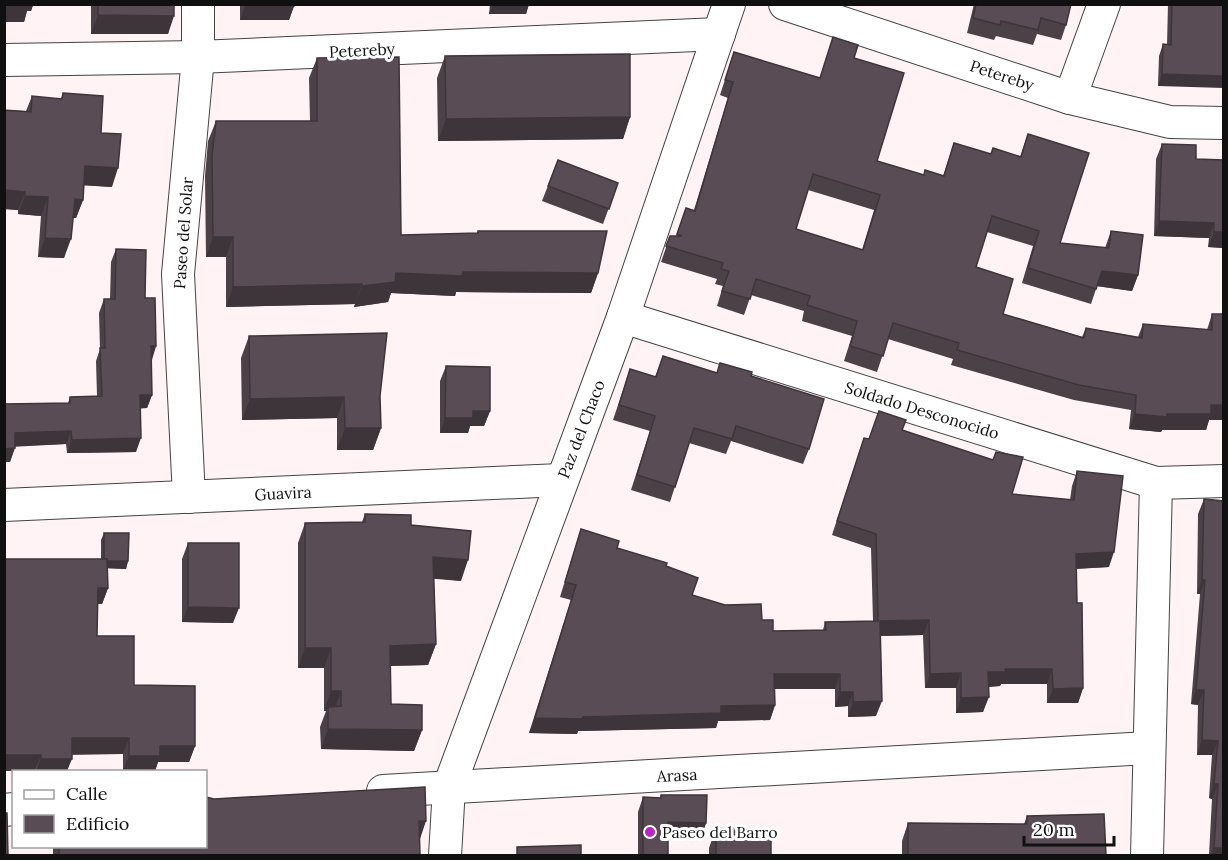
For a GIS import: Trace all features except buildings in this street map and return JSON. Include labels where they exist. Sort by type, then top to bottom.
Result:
[{"type":"street","name":"Paseo del Solar","points":[[189,497],[178,274],[198,57],[198,4]]},
{"type":"street","name":"Paz del Chaco","points":[[445,855],[449,787],[623,317],[729,4]]},
{"type":"street","name":"Petereby","points":[[785,4],[1070,98],[1170,122],[1224,123]]},
{"type":"street","points":[[1070,98],[1104,4]]},
{"type":"street","name":"Petereby","points":[[4,60],[198,57],[719,34]]},
{"type":"street","name":"Soldado Desconocido","points":[[623,317],[1155,483],[1224,481]]},
{"type":"street","name":"Guavira","points":[[4,505],[561,480]]},
{"type":"street","points":[[1147,855],[1155,483]]},
{"type":"street","name":"Arasa","points":[[356,792],[1148,748]]},
{"type":"place","name":"Paseo del Barro","points":[[650,832]]}]
